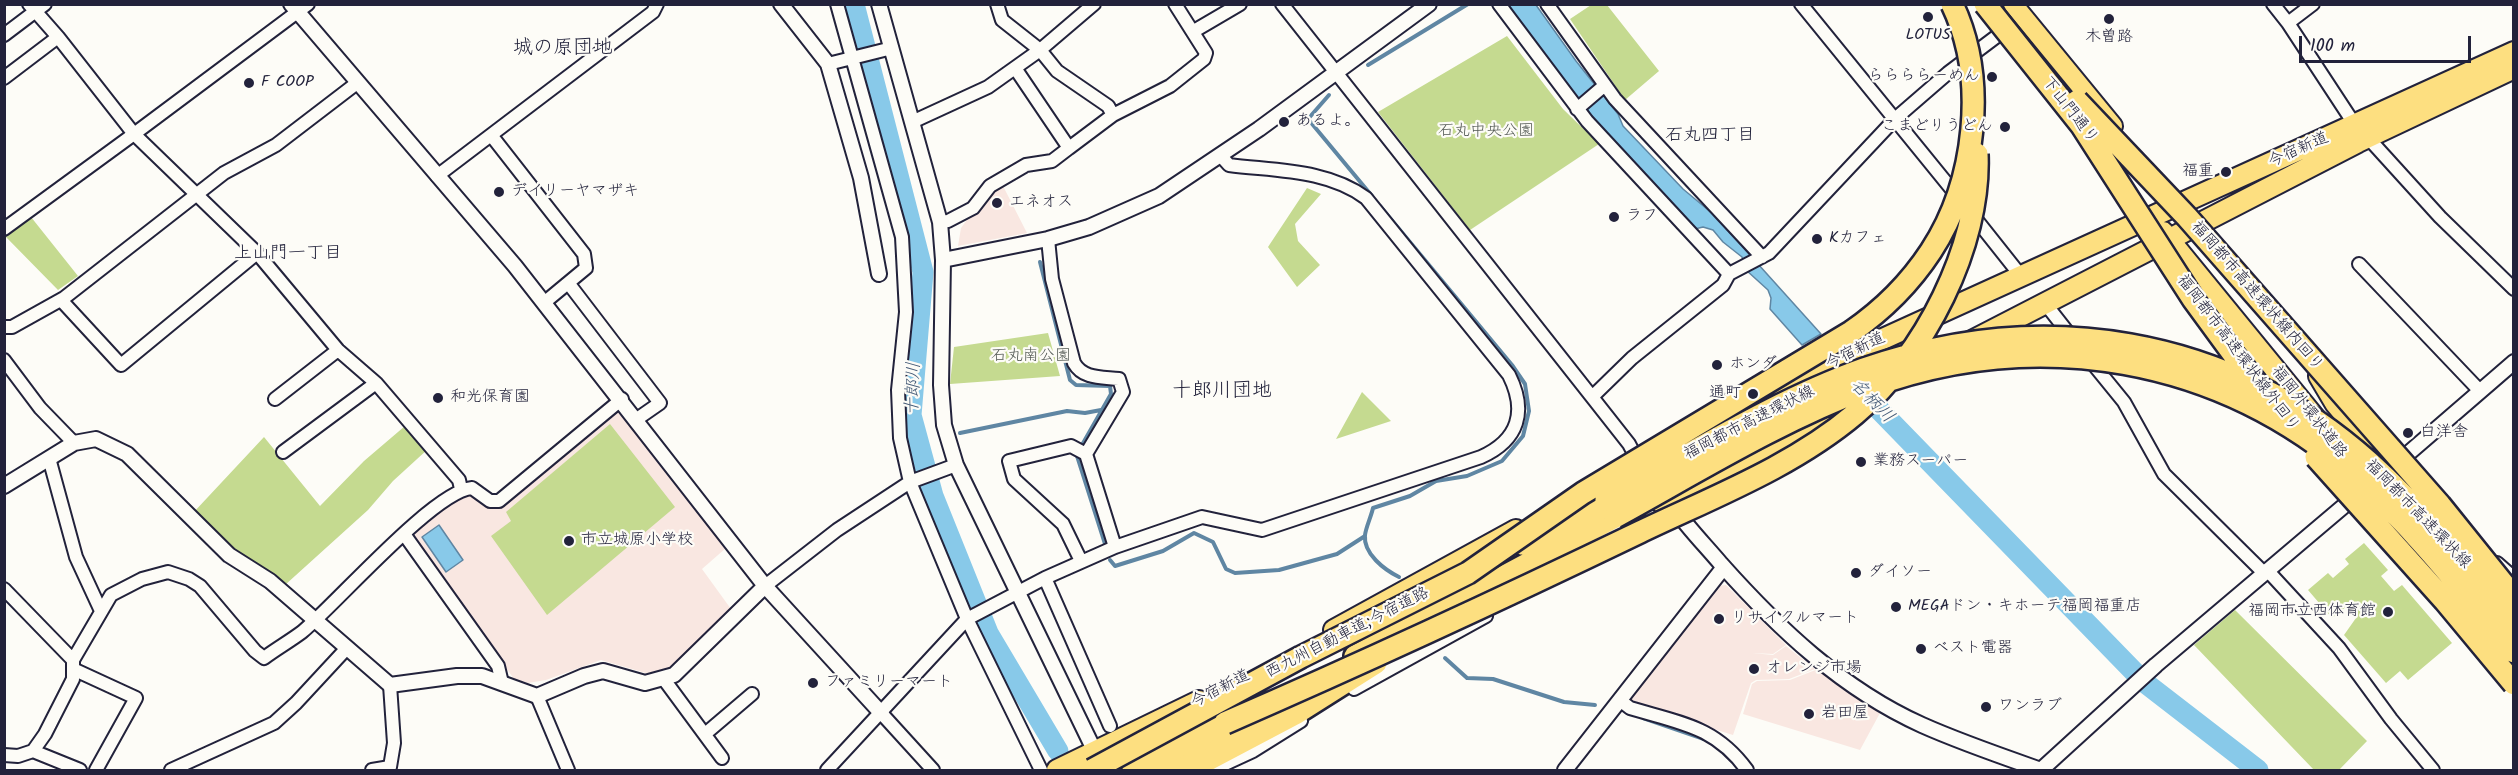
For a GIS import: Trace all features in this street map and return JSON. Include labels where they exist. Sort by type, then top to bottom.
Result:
[{"type":"highway","points":[[1225,723],[1475,611],[1729,491],[1776,467],[1855,414],[1896,372],[1921,339],[1948,289],[1970,216],[1978,161],[1973,95],[1963,50],[1946,4]]},
{"type":"highway","points":[[1468,573],[1583,493],[1851,332],[1882,309],[1913,276],[1932,249],[1952,208],[1967,160],[1972,125],[1968,53],[1962,25],[1952,4]]},
{"type":"highway","name":"福岡都市高速環状線外回り","points":[[1985,4],[2082,126],[2193,299],[2257,386],[2514,684]]},
{"type":"highway","name":"福岡都市高速環状線内回り","points":[[1990,4],[2187,217],[2440,505],[2514,597]]},
{"type":"highway","name":"今宿新道","points":[[1159,771],[1298,697],[1450,608],[1849,409],[2043,302],[2170,240],[2362,131],[2514,52]]},
{"type":"highway","name":"今宿新道","points":[[1057,771],[1090,760],[1639,463],[1852,353],[2180,204],[2514,68]]},
{"type":"highway","name":"福岡外環状道路","points":[[2180,204],[2245,279],[2322,379],[2335,403],[2514,621]]},
{"type":"highway","name":"福岡外環状道路","points":[[2152,218],[2316,420],[2366,487],[2514,660]]},
{"type":"highway","name":"福岡都市高速環状線","points":[[1611,508],[1812,391],[1905,356],[1942,346],[2020,336],[2091,338],[2127,343],[2205,364],[2248,382],[2332,433],[2369,462],[2414,507],[2514,621]]},
{"type":"highway","points":[[1611,508],[1867,388],[1945,366],[1987,359],[2028,356],[2091,358],[2159,370],[2203,383],[2244,401],[2322,449],[2356,477],[2401,521],[2514,652]]},
{"type":"highway","name":"西九州自動車道;今宿道路","points":[[1133,771],[1225,723],[1611,508]]},
{"type":"highway","name":"西九州自動車道;今宿道路","points":[[1090,760],[1468,573],[1611,508]]},
{"type":"highway","points":[[1189,771],[1215,764],[1524,570]]},
{"type":"main road","name":"下山門通り","points":[[1985,4],[2152,218]]},
{"type":"main road","name":"下山門通り","points":[[2013,4],[2159,183],[2180,204]]},
{"type":"street","points":[[437,176],[653,12],[657,4]]},
{"type":"street","points":[[781,4],[828,64],[861,177],[879,274]]},
{"type":"street","points":[[837,4],[902,237],[906,312],[898,390],[900,438],[910,482],[969,618],[1041,771]]},
{"type":"street","points":[[879,4],[940,222],[944,260],[940,385],[944,425],[956,465],[1018,594],[1090,760],[1105,771]]},
{"type":"street","points":[[997,4],[1002,20],[1040,50],[1057,70],[1108,106],[1113,115]]},
{"type":"street","points":[[912,122],[988,87],[1040,50],[1094,4]]},
{"type":"street","points":[[940,222],[948,221],[973,208],[990,186],[1026,165],[1052,161],[1113,115],[1170,86],[1204,59],[1206,52],[1175,4]]},
{"type":"street","points":[[1194,31],[1240,4]]},
{"type":"street","points":[[1282,4],[1629,444],[1639,463],[1667,499],[1724,567],[1800,645],[1886,706],[1931,729],[2041,770],[2156,665],[2514,362]]},
{"type":"street","points":[[944,260],[1048,239],[1089,227],[1159,196],[1337,73],[1429,4]]},
{"type":"street","points":[[1499,4],[1577,109],[1729,274]]},
{"type":"street","points":[[1547,4],[1615,99],[1762,257]]},
{"type":"street","points":[[1801,4],[1896,118],[2021,276]]},
{"type":"street","points":[[2273,4],[2362,131],[2440,217],[2514,289]]},
{"type":"street","points":[[2288,23],[2313,4]]},
{"type":"street","points":[[4,35],[37,7],[134,134],[257,253],[338,350],[376,383],[459,480],[461,489]]},
{"type":"street","points":[[4,229],[134,134],[299,7],[357,83],[545,303],[622,399],[765,586],[933,771]]},
{"type":"street","points":[[1592,397],[1632,358],[1723,285],[1729,274],[1769,254],[1896,118],[1948,73],[2005,30]]},
{"type":"street","points":[[4,78],[58,37]]},
{"type":"street","points":[[828,64],[892,48]]},
{"type":"street","points":[[1015,68],[1069,148]]},
{"type":"street","points":[[4,327],[12,327],[61,300],[198,196],[224,173],[276,145],[357,83]]},
{"type":"street","points":[[1577,109],[1605,85]]},
{"type":"street","points":[[491,135],[584,254],[586,268],[545,303]]},
{"type":"street","points":[[827,771],[969,618],[1045,578],[1115,547],[1202,517],[1262,530],[1481,457],[1498,449],[1514,430],[1519,408],[1518,392],[1509,375],[1366,198],[1349,186],[1326,177],[1228,165],[1220,155]]},
{"type":"street","points":[[1048,239],[1052,279],[1074,363],[1078,371],[1089,376],[1119,379],[1123,392],[1086,454]]},
{"type":"street","points":[[61,300],[122,365],[257,253]]},
{"type":"street","points":[[2360,264],[2479,390]]},
{"type":"street","points":[[569,284],[660,403],[637,419]]},
{"type":"street","points":[[2043,302],[2124,402],[2164,474],[2339,648],[2433,771]]},
{"type":"street","points":[[275,399],[338,350]]},
{"type":"street","points":[[4,360],[40,408],[74,443]]},
{"type":"street","points":[[283,452],[376,383]]},
{"type":"street","points":[[4,755],[18,756],[33,751],[45,734],[73,679],[73,664],[111,595],[142,579],[168,572],[189,579],[200,586],[255,651],[264,657],[302,632],[404,534],[461,489],[472,488],[490,501],[499,501],[622,399]]},
{"type":"street","points":[[4,486],[74,443],[96,440],[127,454],[229,555],[270,581],[390,686],[394,743],[389,769],[372,771]]},
{"type":"street","points":[[1081,561],[1063,524],[1014,479],[1009,461],[1071,446],[1086,454],[1115,547]]},
{"type":"street","points":[[49,458],[76,556],[101,611]]},
{"type":"street","points":[[390,686],[457,676],[482,675],[537,696],[584,676],[603,671],[645,683],[675,675],[765,586],[837,530],[910,482],[956,465]]},
{"type":"street","points":[[1215,764],[1253,751],[1371,679],[1491,613],[1536,577],[1640,514]]},
{"type":"street","points":[[404,534],[498,666],[502,683]]},
{"type":"street","points":[[2444,535],[2480,548],[2514,578]]},
{"type":"street","points":[[1565,771],[1724,567]]},
{"type":"street","points":[[1045,578],[1110,726]]},
{"type":"street","points":[[4,589],[73,664],[136,698],[96,771]]},
{"type":"street","points":[[171,771],[274,723],[296,704],[347,648]]},
{"type":"street","points":[[663,678],[722,758]]},
{"type":"street","points":[[705,734],[752,694]]},
{"type":"street","points":[[537,696],[568,771]]},
{"type":"street","points":[[1621,701],[1630,708],[1713,735],[1732,750],[1747,771]]},
{"type":"street","points":[[33,751],[78,770]]},
{"type":"shaded area","name":"エネオス","points":[[1002,184],[1027,233],[958,246],[961,228],[993,188]]},
{"type":"shaded area","name":"市立城原小学校","points":[[614,413],[620,413],[726,548],[702,569],[731,609],[676,664],[663,672],[649,674],[601,660],[546,680],[528,683],[514,679],[412,535],[458,497],[468,493],[487,506],[500,507]]},
{"type":"shaded area","points":[[1726,585],[1786,645],[1773,654],[1752,653],[1773,655],[1786,646],[1815,669],[1789,679],[1756,680],[1751,683],[1733,735],[1633,704],[1629,698],[1717,586]]},
{"type":"shaded area","points":[[1818,669],[1880,713],[1860,750],[1743,714],[1752,684],[1757,681],[1790,680]]},
{"type":"green space","points":[[1591,5],[1607,5],[1659,71],[1625,100],[1570,19]]},
{"type":"green space","name":"石丸中央公園","points":[[1507,36],[1563,109],[1599,144],[1470,230],[1378,112]]},
{"type":"green space","points":[[1307,188],[1321,194],[1295,224],[1298,241],[1320,265],[1297,287],[1268,247]]},
{"type":"green space","points":[[31,217],[78,276],[58,290],[5,236]]},
{"type":"green space","name":"石丸南公園","points":[[1048,333],[1060,376],[950,384],[954,347]]},
{"type":"green space","points":[[1362,392],[1391,421],[1336,439]]},
{"type":"green space","points":[[610,424],[675,507],[547,615],[491,536],[511,521],[506,512]]},
{"type":"green space","points":[[405,426],[428,449],[393,481],[368,510],[285,585],[227,543],[193,513],[264,437],[320,506],[364,461]]},
{"type":"green space","name":"福岡市立西体育館","points":[[2364,543],[2388,570],[2381,576],[2394,591],[2402,585],[2452,643],[2408,680],[2400,671],[2386,683],[2344,635],[2356,618],[2346,607],[2332,618],[2308,590],[2328,573],[2333,578],[2349,564],[2345,559]]},
{"type":"green space","points":[[2235,610],[2367,741],[2339,770],[2314,770],[2194,645]]},
{"type":"water","points":[[1507,5],[1536,5],[1618,114],[1623,126],[1683,189],[1713,214],[1821,334],[1802,345],[1770,309],[1771,298],[1768,290],[1746,270],[1742,257],[1723,242],[1713,230],[1703,227],[1695,229],[1595,124]]},
{"type":"water","points":[[439,525],[463,560],[446,572],[422,537]]},
{"type":"waterway","name":"十郎川","points":[[854,4],[923,272],[911,415],[933,496],[988,633],[1058,751]]},
{"type":"waterway","points":[[1368,65],[1468,4]]},
{"type":"waterway","points":[[1329,95],[1308,119],[1372,196]]},
{"type":"waterway","points":[[1380,206],[1512,365],[1525,384],[1529,411],[1523,436],[1502,461],[1467,476],[1436,481],[1410,496],[1373,508],[1366,529],[1365,542],[1371,555],[1382,566],[1399,577]]},
{"type":"waterway","points":[[1040,262],[1070,380],[1076,385],[1110,386],[1111,394],[1082,445]]},
{"type":"waterway","name":"名柄川","points":[[1858,388],[2144,682],[2258,770]]},
{"type":"waterway","points":[[960,433],[1067,411],[1085,413],[1101,410]]},
{"type":"waterway","points":[[1077,456],[1105,544]]},
{"type":"waterway","points":[[1110,560],[1115,566],[1163,551],[1194,533],[1213,542],[1226,569],[1235,573],[1279,570],[1337,554],[1365,536]]},
{"type":"waterway","points":[[1445,658],[1467,678],[1493,679],[1564,702],[1595,705]]},
{"type":"waterway","points":[[1643,718],[1704,739]]},
{"type":"place","name":"LOTUS","points":[[1928,17]]},
{"type":"place","name":"木曽路","points":[[2109,19]]},
{"type":"place","name":"ららららーめん","points":[[1992,77]]},
{"type":"place","name":"F COOP","points":[[249,83]]},
{"type":"place","name":"あるよ。","points":[[1284,122]]},
{"type":"place","name":"こまどりうどん","points":[[2005,127]]},
{"type":"place","name":"福重","points":[[2226,172]]},
{"type":"place","name":"デイリーヤマザキ","points":[[499,192]]},
{"type":"place","name":"エネオス","points":[[997,203]]},
{"type":"place","name":"ラフ","points":[[1614,217]]},
{"type":"place","name":"Kカフェ","points":[[1817,239]]},
{"type":"place","name":"ホンダ","points":[[1717,365]]},
{"type":"place","name":"通町","points":[[1753,394]]},
{"type":"place","name":"和光保育園","points":[[438,398]]},
{"type":"place","name":"白洋舎","points":[[2408,433]]},
{"type":"place","name":"業務スーパー","points":[[1861,462]]},
{"type":"place","name":"市立城原小学校","points":[[569,541]]},
{"type":"place","name":"ダイソー","points":[[1856,573]]},
{"type":"place","name":"MEGAドン・キホーテ福岡福重店","points":[[1896,607]]},
{"type":"place","name":"福岡市立西体育館","points":[[2388,612]]},
{"type":"place","name":"リサイクルマート","points":[[1719,619]]},
{"type":"place","name":"ベスト電器","points":[[1921,649]]},
{"type":"place","name":"オレンジ市場","points":[[1754,669]]},
{"type":"place","name":"ファミリーマート","points":[[813,683]]},
{"type":"place","name":"ワンラブ","points":[[1986,707]]},
{"type":"place","name":"岩田屋","points":[[1809,714]]},
{"type":"district","name":"城の原団地","points":[[563,50]]},
{"type":"district","name":"石丸四丁目","points":[[1710,137]]},
{"type":"district","name":"上山門一丁目","points":[[288,255]]},
{"type":"district","name":"十郎川団地","points":[[1222,393]]}]
